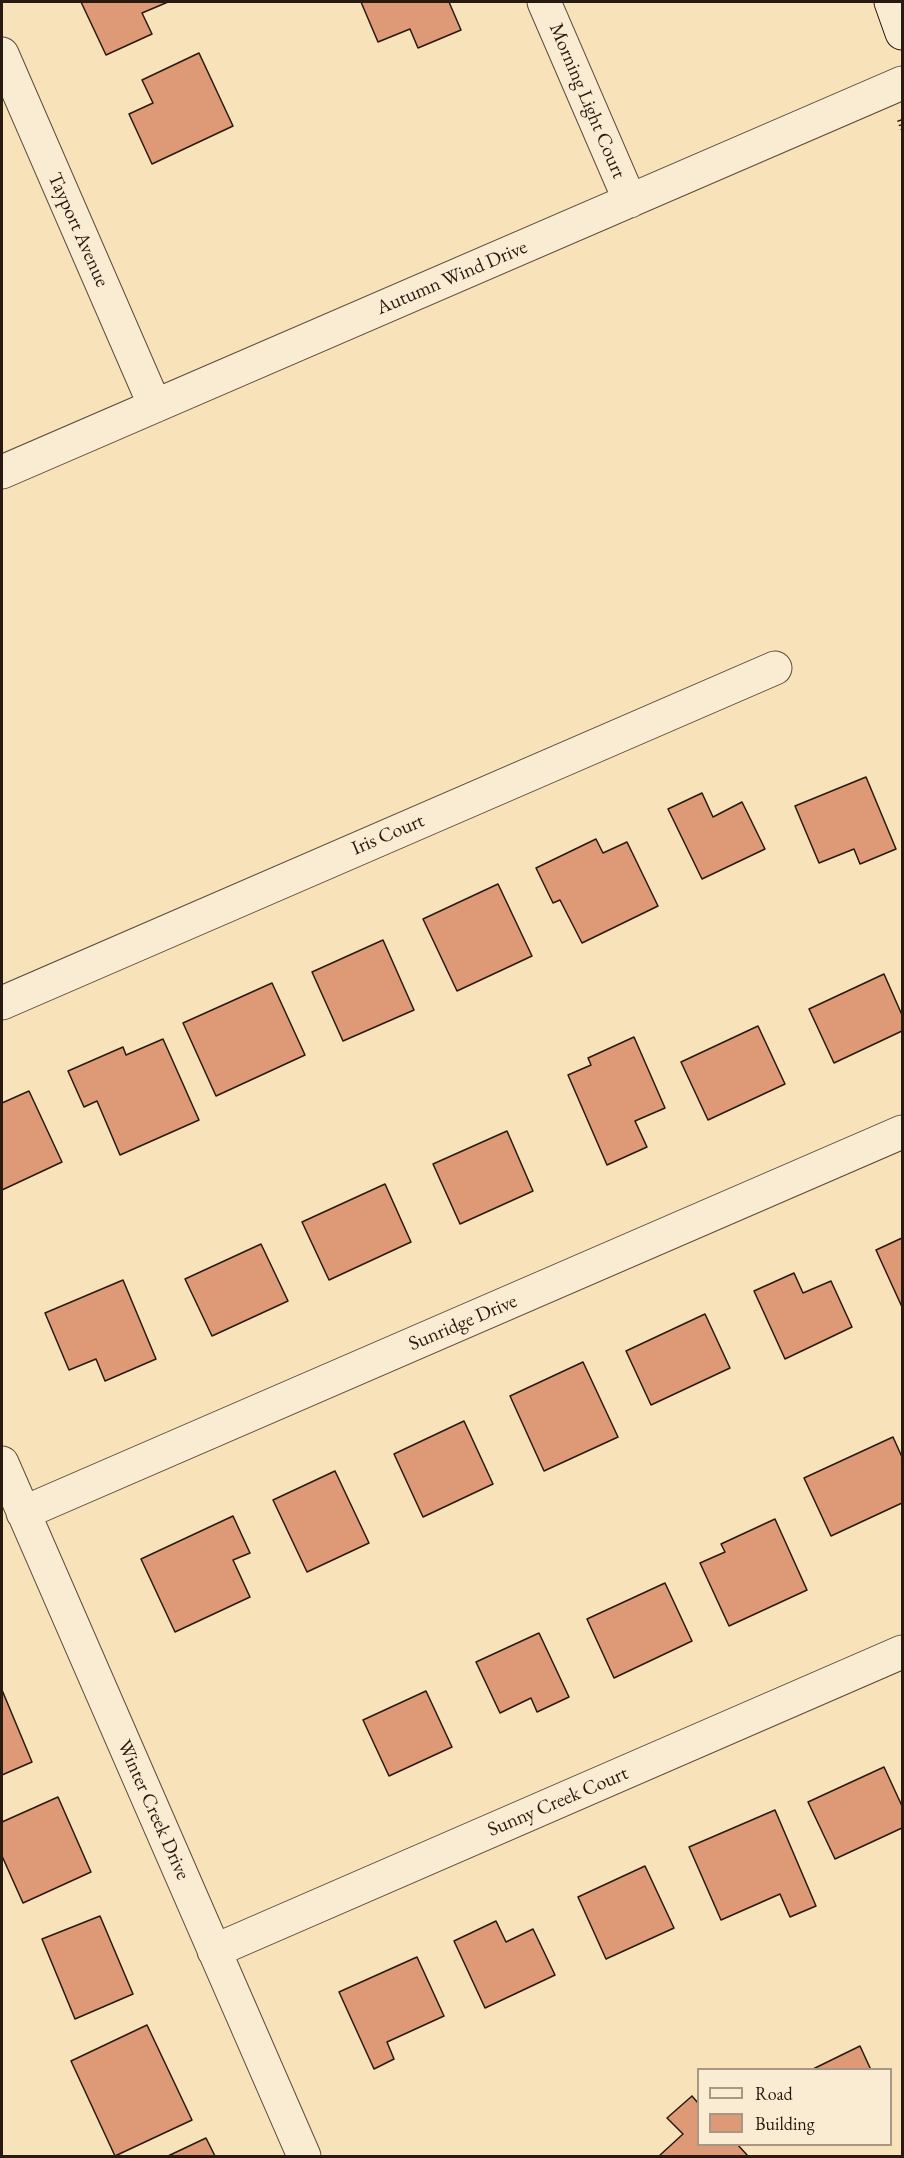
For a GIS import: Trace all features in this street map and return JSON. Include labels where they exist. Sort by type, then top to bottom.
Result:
[{"type":"street","name":"Morning Light Court","points":[[544,2],[630,201]]},
{"type":"street","points":[[891,2],[903,33]]},
{"type":"street","name":"Tayport Avenue","points":[[2,54],[155,406]]},
{"type":"street","name":"Autumn Wind Drive","points":[[2,472],[903,83]]},
{"type":"street","name":"Iris Court","points":[[2,1002],[775,668]]},
{"type":"street","name":"Sunridge Drive","points":[[23,1513],[903,1132]]},
{"type":"street","name":"Winter Creek Drive","points":[[2,1463],[304,2157]]},
{"type":"street","name":"Sunny Creek Court","points":[[214,1951],[903,1652]]},
{"type":"building","points":[[81,2],[168,2],[142,13],[152,34],[106,55]]},
{"type":"building","points":[[361,2],[449,2],[461,30],[418,48],[410,29],[378,42]]},
{"type":"building","points":[[199,53],[233,126],[152,164],[129,114],[153,103],[142,80]]},
{"type":"building","points":[[866,777],[896,849],[860,864],[854,849],[819,863],[795,806]]},
{"type":"building","points":[[702,793],[713,817],[742,802],[765,849],[702,879],[668,809]]},
{"type":"building","points":[[596,839],[603,853],[627,842],[658,906],[582,943],[560,900],[553,903],[536,868]]},
{"type":"building","points":[[498,884],[532,956],[457,991],[423,919]]},
{"type":"building","points":[[383,940],[414,1010],[343,1041],[312,972]]},
{"type":"building","points":[[884,974],[902,1015],[902,1031],[834,1063],[809,1009]]},
{"type":"building","points":[[272,983],[305,1055],[216,1096],[183,1023]]},
{"type":"building","points":[[758,1026],[785,1084],[708,1120],[681,1062]]},
{"type":"building","points":[[634,1037],[665,1108],[635,1121],[647,1147],[607,1165],[568,1075],[591,1065],[588,1058]]},
{"type":"building","points":[[163,1039],[199,1120],[120,1155],[97,1101],[84,1107],[68,1071],[123,1047],[126,1055]]},
{"type":"building","points":[[29,1091],[62,1162],[2,1190],[2,1103]]},
{"type":"building","points":[[507,1131],[533,1191],[460,1224],[433,1164]]},
{"type":"building","points":[[385,1184],[411,1242],[329,1280],[302,1222]]},
{"type":"building","points":[[902,1238],[902,1307],[876,1250]]},
{"type":"building","points":[[261,1244],[288,1301],[212,1336],[185,1279]]},
{"type":"building","points":[[794,1273],[803,1293],[831,1281],[852,1327],[785,1359],[754,1291]]},
{"type":"building","points":[[123,1280],[156,1359],[105,1381],[96,1359],[69,1370],[45,1313]]},
{"type":"building","points":[[705,1314],[730,1368],[651,1405],[626,1351]]},
{"type":"building","points":[[583,1362],[618,1437],[544,1471],[510,1396]]},
{"type":"building","points":[[464,1421],[493,1484],[423,1517],[394,1454]]},
{"type":"building","points":[[893,1437],[902,1457],[902,1503],[831,1536],[804,1478]]},
{"type":"building","points":[[335,1471],[369,1543],[307,1572],[273,1500]]},
{"type":"building","points":[[233,1516],[250,1553],[233,1560],[250,1597],[175,1632],[141,1559]]},
{"type":"building","points":[[775,1519],[807,1590],[729,1626],[700,1563],[725,1552],[721,1544]]},
{"type":"building","points":[[665,1583],[692,1641],[614,1678],[587,1619]]},
{"type":"building","points":[[539,1633],[569,1697],[537,1712],[531,1698],[500,1713],[476,1662]]},
{"type":"building","points":[[2,1690],[32,1762],[2,1775]]},
{"type":"building","points":[[426,1691],[452,1747],[389,1776],[363,1720]]},
{"type":"building","points":[[884,1767],[902,1806],[902,1828],[835,1859],[808,1802]]},
{"type":"building","points":[[58,1797],[91,1872],[23,1903],[2,1856],[2,1822]]},
{"type":"building","points":[[775,1810],[816,1906],[790,1917],[780,1894],[721,1920],[689,1847]]},
{"type":"building","points":[[645,1866],[674,1928],[606,1959],[578,1897]]},
{"type":"building","points":[[100,1916],[133,1994],[75,2019],[42,1939]]},
{"type":"building","points":[[496,1921],[506,1942],[533,1929],[555,1975],[485,2008],[454,1941]]},
{"type":"building","points":[[417,1957],[444,2016],[387,2042],[394,2059],[374,2069],[339,1992]]},
{"type":"building","points":[[147,2025],[192,2120],[115,2156],[71,2061]]},
{"type":"building","points":[[860,2046],[870,2068],[815,2068]]},
{"type":"building","points":[[692,2096],[697,2102],[697,2146],[739,2146],[748,2156],[659,2156],[683,2134],[667,2118]]},
{"type":"building","points":[[206,2138],[215,2156],[168,2156]]}]
